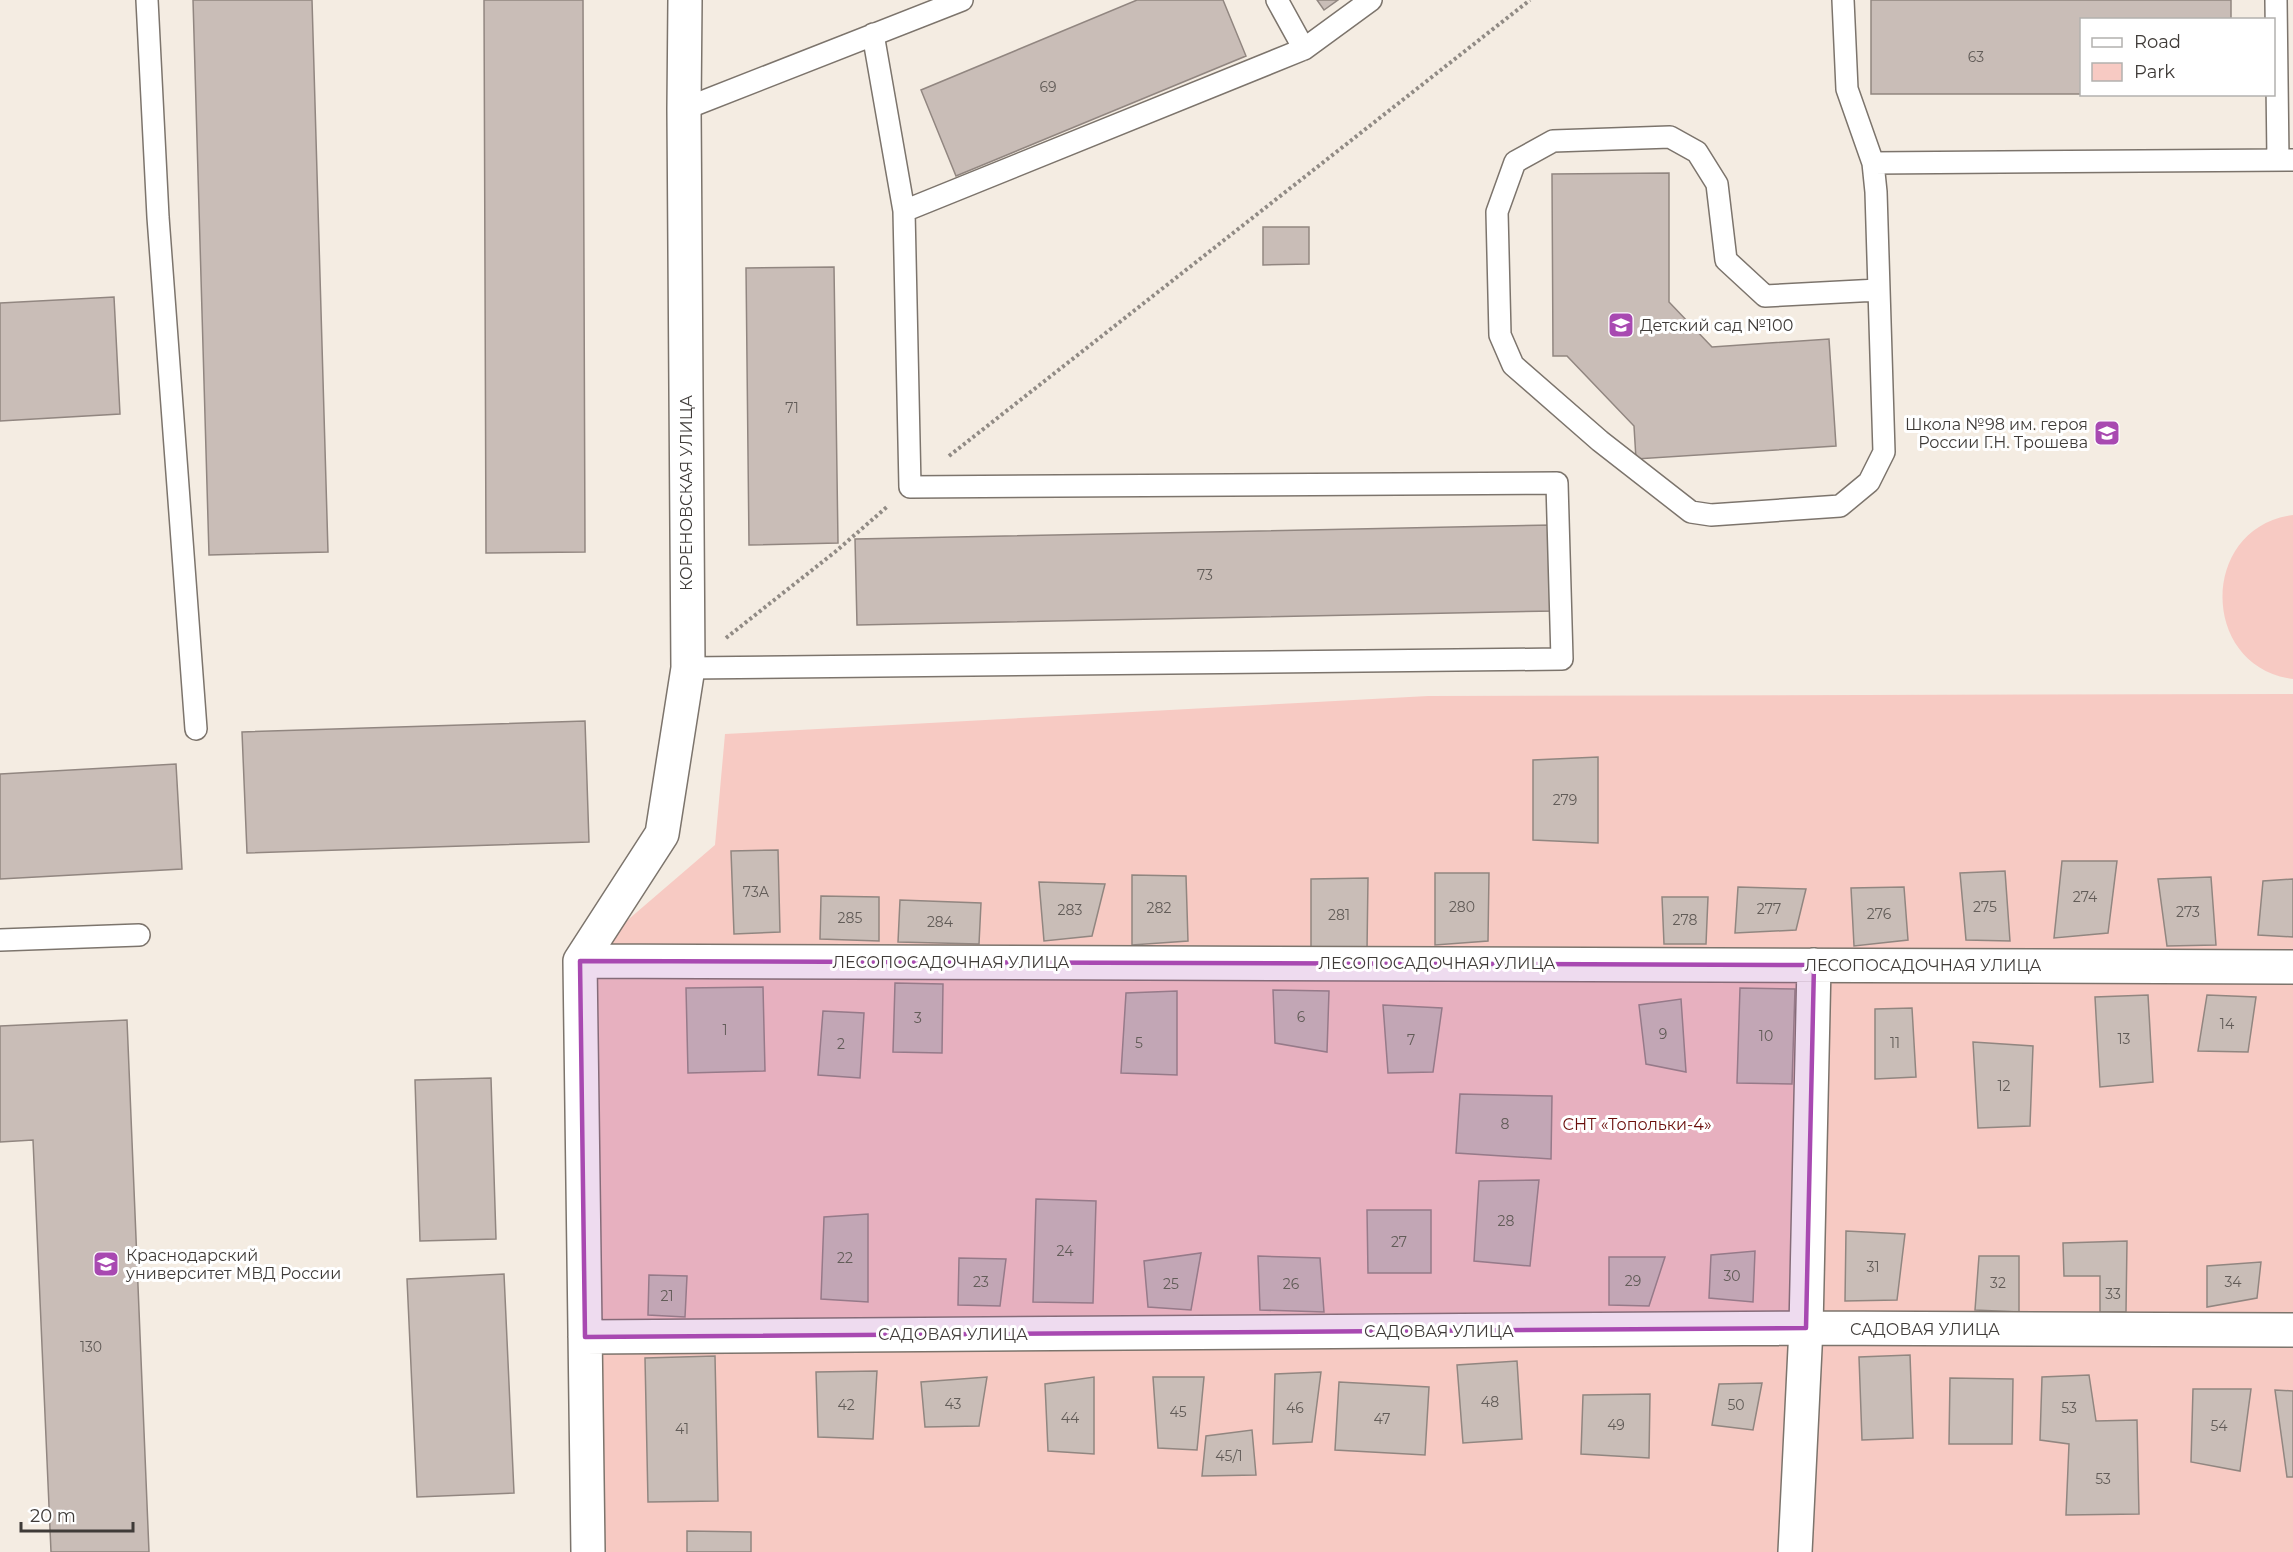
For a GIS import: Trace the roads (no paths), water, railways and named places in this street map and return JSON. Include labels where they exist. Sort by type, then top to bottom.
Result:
[{"type":"street","name":"КОРЕНОВСКАЯ УЛИЦА","points":[[580,961],[662,834],[688,668],[685,0]]},
{"type":"street","name":"ЛЕСОПОСАДОЧНАЯ УЛИЦА","points":[[580,961],[2293,967]]},
{"type":"street","points":[[580,961],[588,1552]]},
{"type":"street","points":[[1795,1552],[1806,1328],[1814,964]]},
{"type":"street","name":"САДОВАЯ УЛИЦА","points":[[585,1336],[1806,1328],[2293,1330]]},
{"type":"lane","points":[[147,0],[158,217],[196,729]]},
{"type":"lane","points":[[684,109],[962,0]]},
{"type":"lane","points":[[1276,0],[1304,49]]},
{"type":"lane","points":[[904,211],[1304,49],[1371,0]]},
{"type":"lane","points":[[1843,0],[1847,89],[1873,164],[1878,290],[1884,452],[1869,482],[1840,506],[1711,515],[1691,512],[1600,441],[1513,365],[1500,335],[1497,212],[1515,162],[1553,141],[1670,136],[1697,152],[1717,184],[1726,260],[1765,296],[1878,290]]},
{"type":"lane","points":[[1873,164],[2285,160],[2276,0]]},
{"type":"lane","points":[[688,668],[1562,659],[1557,483],[910,487],[904,211],[873,34]]},
{"type":"lane","points":[[0,940],[139,935]]},
{"type":"place","name":"Детский сад №100","points":[[1621,325]]},
{"type":"place","name":"Школа №98 им. героя России Г.Н. Трошева","points":[[2107,433]]},
{"type":"place","name":"Краснодарский университет МВД России","points":[[106,1264]]},
{"type":"park label","name":"СНТ «Топольки-4»","points":[[1637,1124]]}]
